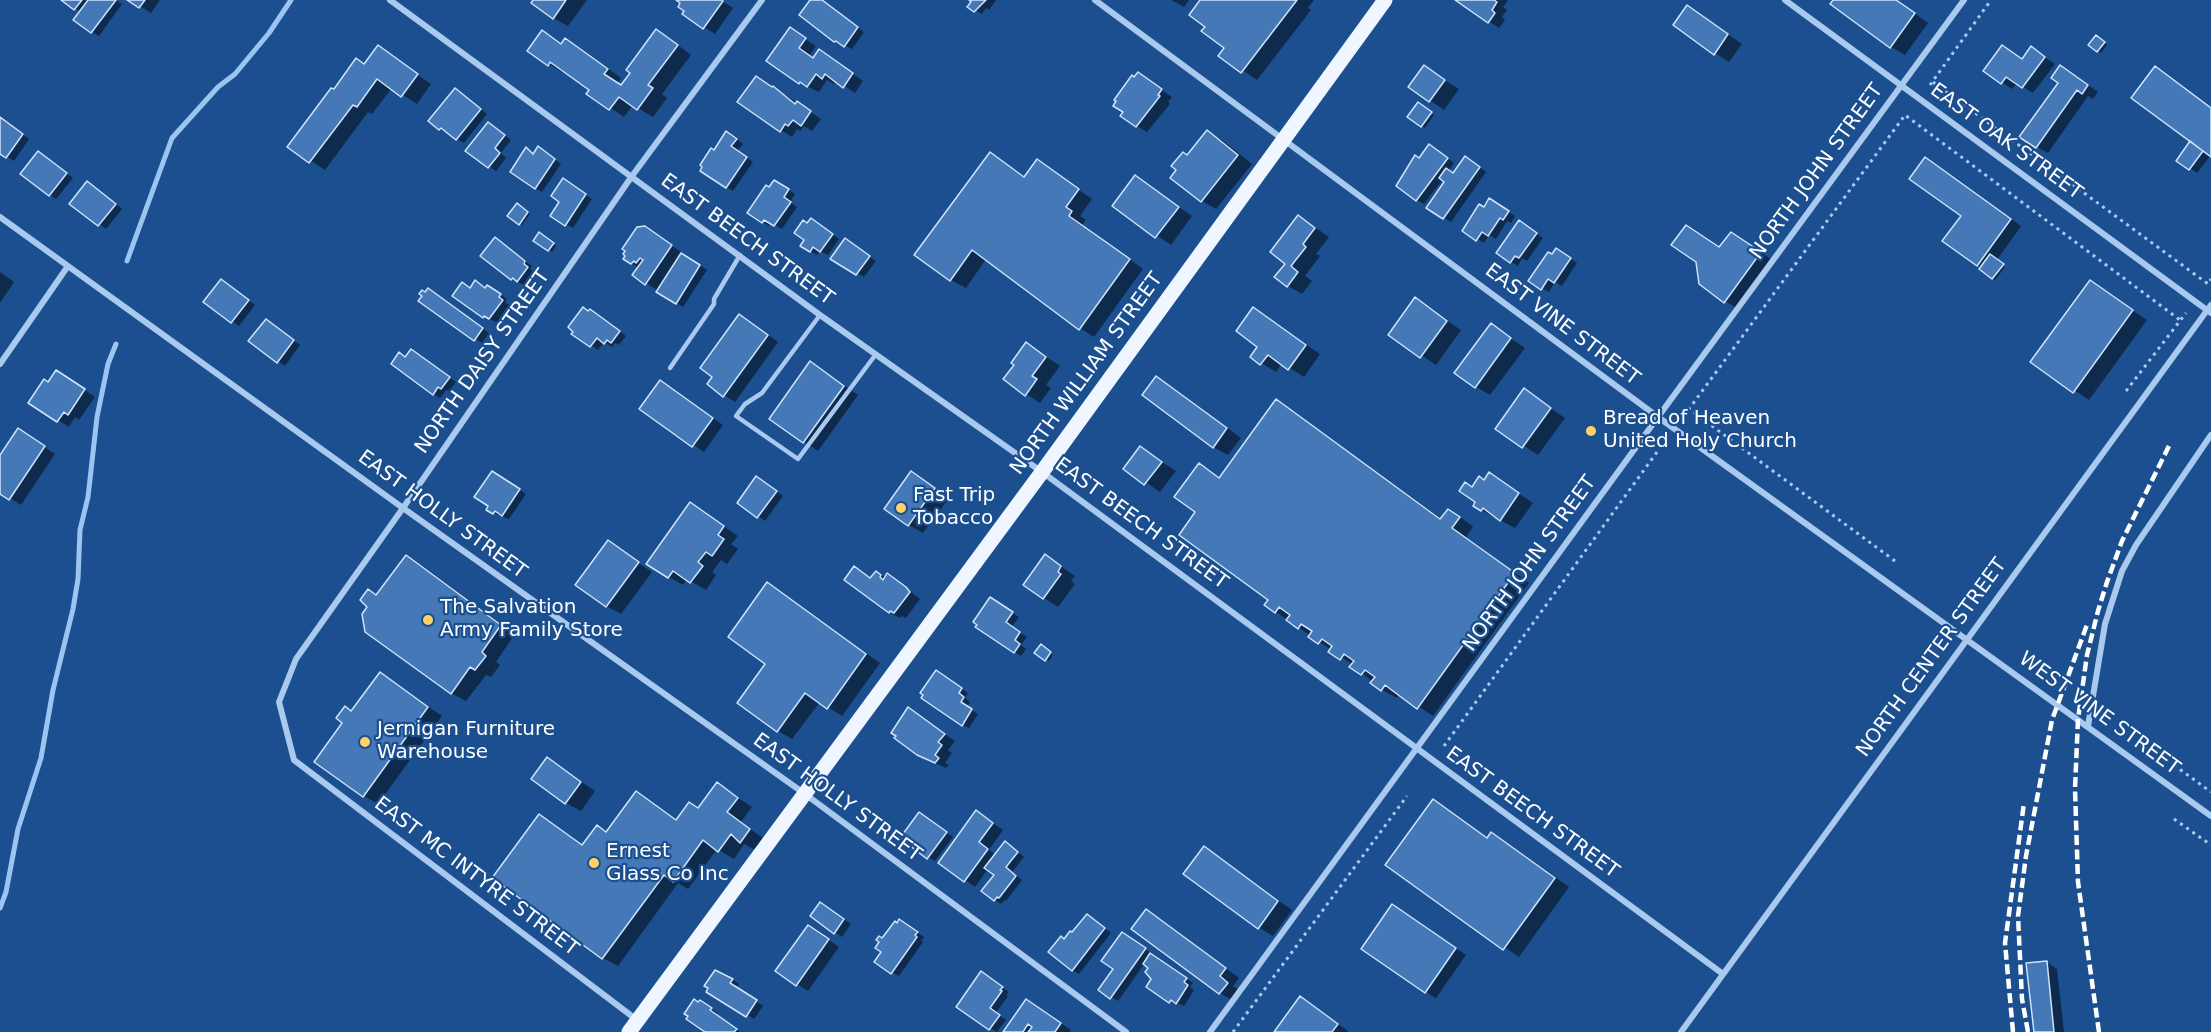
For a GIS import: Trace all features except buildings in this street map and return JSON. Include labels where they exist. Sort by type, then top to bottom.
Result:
[{"type":"main road","name":"NORTH WILLIAM STREET","points":[[633,1026],[1042,472],[1385,0]]},
{"type":"street","name":"EAST BEECH STREET","points":[[390,0],[820,315],[1042,472],[1724,974]]},
{"type":"street","name":"NORTH DAISY STREET","points":[[294,760],[279,702],[296,659],[632,176],[762,0]]},
{"type":"street","name":"EAST VINE STREET","points":[[1095,0],[1658,417],[1967,639]]},
{"type":"street","name":"EAST OAK STREET","points":[[1785,0],[2210,309]]},
{"type":"street","name":"NORTH JOHN STREET","points":[[1210,1032],[1964,0]]},
{"type":"street","name":"EAST HOLLY STREET","points":[[0,217],[805,794],[1126,1032]]},
{"type":"street","points":[[0,364],[68,266]]},
{"type":"street","name":"NORTH CENTER STREET","points":[[1681,1032],[2210,309]]},
{"type":"street","points":[[2088,726],[2105,624],[2122,571],[2136,545],[2211,435]]},
{"type":"street","name":"WEST VINE STREET","points":[[1967,639],[2211,816]]},
{"type":"street","name":"EAST MC INTYRE STREET","points":[[294,760],[633,1026]]},
{"type":"lane","points":[[670,368],[714,304],[714,299],[740,255]]},
{"type":"lane","points":[[820,315],[762,393],[745,404],[736,416],[798,459],[876,354]]},
{"type":"path","points":[[1991,0],[1931,83],[2208,284],[2211,279]]},
{"type":"path","points":[[1895,561],[1689,409],[1905,115],[2180,320]]},
{"type":"path","points":[[2126,391],[2186,313]]},
{"type":"path","points":[[1444,746],[1665,441]]},
{"type":"path","points":[[2174,765],[2211,792]]},
{"type":"path","points":[[1233,1032],[1407,796]]},
{"type":"path","points":[[2174,819],[2211,845]]},
{"type":"waterway","points":[[127,261],[172,138],[218,87],[235,74],[269,33],[291,0]]},
{"type":"waterway","points":[[0,908],[6,892],[18,829],[41,758],[53,690],[73,609],[78,579],[80,530],[88,497],[97,417],[108,364],[116,344]]},
{"type":"railway","points":[[2099,1032],[2078,882],[2075,789],[2078,719],[2087,655],[2107,582],[2122,541],[2170,444]]},
{"type":"railway","points":[[2028,1032],[2022,999],[2018,916],[2026,856],[2052,720],[2088,622]]},
{"type":"railway","points":[[2013,1032],[2005,943],[2024,803]]},
{"type":"place","name":"Bread of Heaven United Holy Church","points":[[1591,431]]},
{"type":"place","name":"Fast Trip Tobacco","points":[[901,508]]},
{"type":"place","name":"The Salvation Army Family Store","points":[[428,620]]},
{"type":"place","name":"Jernigan Furniture Warehouse","points":[[365,742]]},
{"type":"place","name":"Ernest Glass Co Inc","points":[[594,863]]}]
